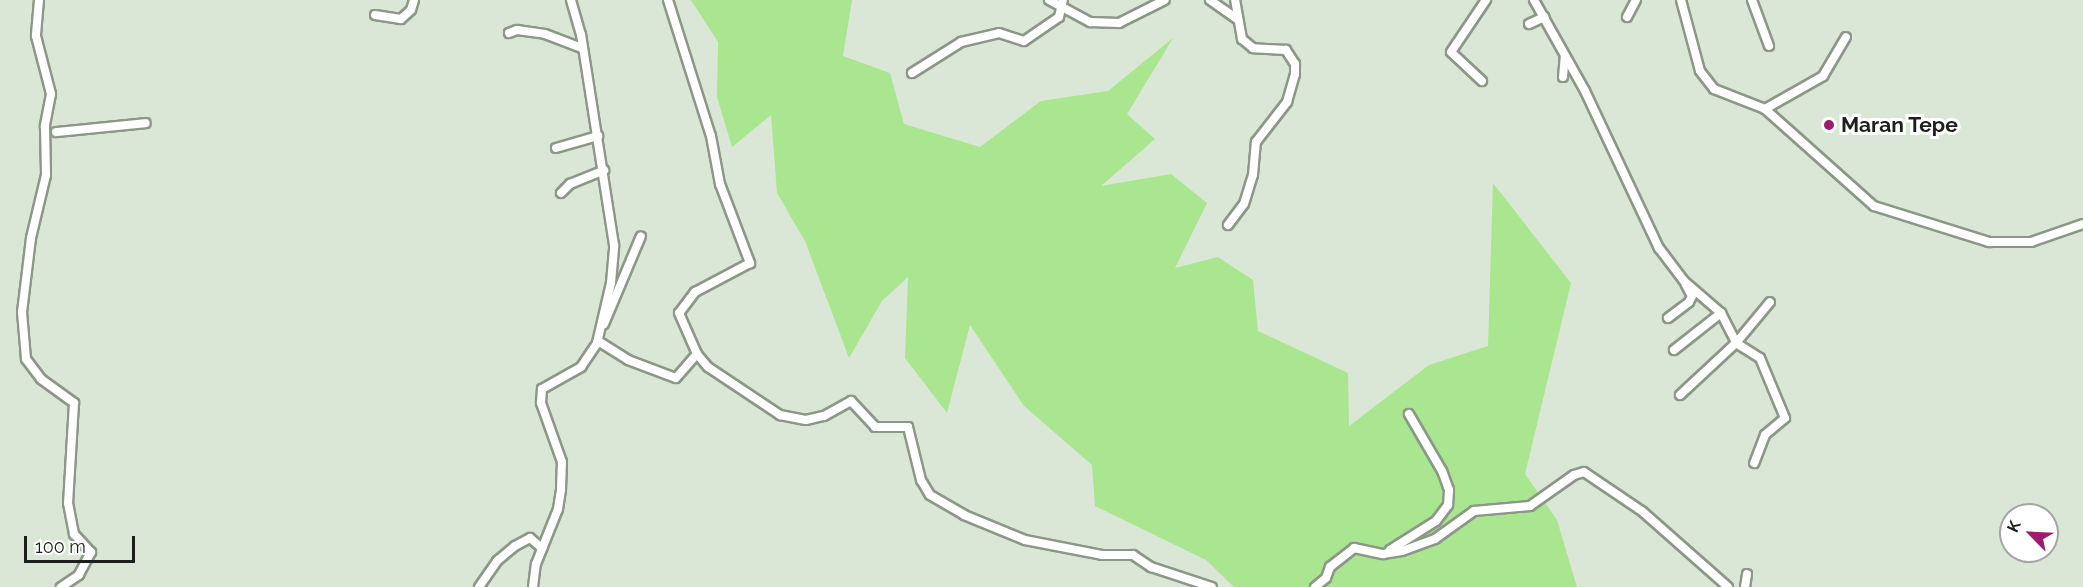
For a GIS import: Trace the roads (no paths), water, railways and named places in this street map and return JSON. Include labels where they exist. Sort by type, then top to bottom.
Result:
[{"type":"street","points":[[39,0],[36,36],[51,94],[45,126],[46,175],[31,238],[23,304],[26,359],[41,379],[74,403],[68,503],[74,534],[91,552],[78,575],[61,587]]},
{"type":"street","points":[[375,15],[401,20],[411,10],[414,0]]},
{"type":"street","points":[[571,0],[604,170],[614,245],[611,283],[597,343]]},
{"type":"street","points":[[668,0],[711,136],[720,184],[750,263],[686,300],[679,313],[681,325],[697,354],[726,381],[745,389],[755,401],[780,415],[806,420],[824,416],[850,401],[875,428],[908,427],[921,480],[930,495],[945,507],[1025,540],[1102,555],[1133,555],[1160,570],[1212,587]]},
{"type":"street","points":[[1049,0],[1061,3],[1090,22],[1119,23],[1165,0]]},
{"type":"street","points":[[1210,0],[1236,18]]},
{"type":"street","points":[[1228,225],[1244,204],[1253,175],[1256,142],[1287,102],[1295,75],[1295,64],[1286,50],[1248,46],[1242,39],[1236,18],[1235,0]]},
{"type":"street","points":[[1482,81],[1451,52],[1486,0]]},
{"type":"street","points":[[1534,0],[1565,55],[1647,229],[1692,296],[1689,302],[1668,318]]},
{"type":"street","points":[[1627,17],[1636,0]]},
{"type":"street","points":[[1680,0],[1700,71],[1714,89],[1765,109],[1874,206],[1989,242],[2031,242],[2083,224]]},
{"type":"street","points":[[1752,0],[1769,46]]},
{"type":"street","points":[[912,73],[961,42],[999,33],[1024,41],[1059,17],[1061,3]]},
{"type":"street","points":[[1529,24],[1544,17]]},
{"type":"street","points":[[509,33],[517,30],[545,34],[582,48]]},
{"type":"street","points":[[1765,109],[1823,76],[1846,38]]},
{"type":"street","points":[[1563,77],[1565,55]]},
{"type":"street","points":[[56,132],[146,123]]},
{"type":"street","points":[[556,148],[598,136]]},
{"type":"street","points":[[561,193],[570,184],[604,170]]},
{"type":"street","points":[[533,587],[543,548],[558,509],[562,462],[541,403],[542,389],[581,367],[597,343],[641,236]]},
{"type":"street","points":[[1684,281],[1721,313],[1736,343],[1760,358],[1785,418],[1765,435],[1754,464]]},
{"type":"street","points":[[1680,395],[1736,343],[1770,302]]},
{"type":"street","points":[[1674,350],[1721,313]]},
{"type":"street","points":[[597,343],[628,360],[676,378],[697,354]]},
{"type":"street","points":[[1383,554],[1436,521],[1448,505],[1449,490],[1442,471],[1409,414]]},
{"type":"street","points":[[1315,587],[1326,578],[1330,567],[1354,548],[1383,554],[1435,539],[1474,511],[1530,506],[1574,474],[1584,472],[1643,512],[1728,587]]},
{"type":"street","points":[[479,587],[497,561],[515,546],[530,538],[543,548]]},
{"type":"street","points":[[1745,587],[1747,574]]},
{"type":"place","name":"Maran Tepe","points":[[1829,125]]}]
